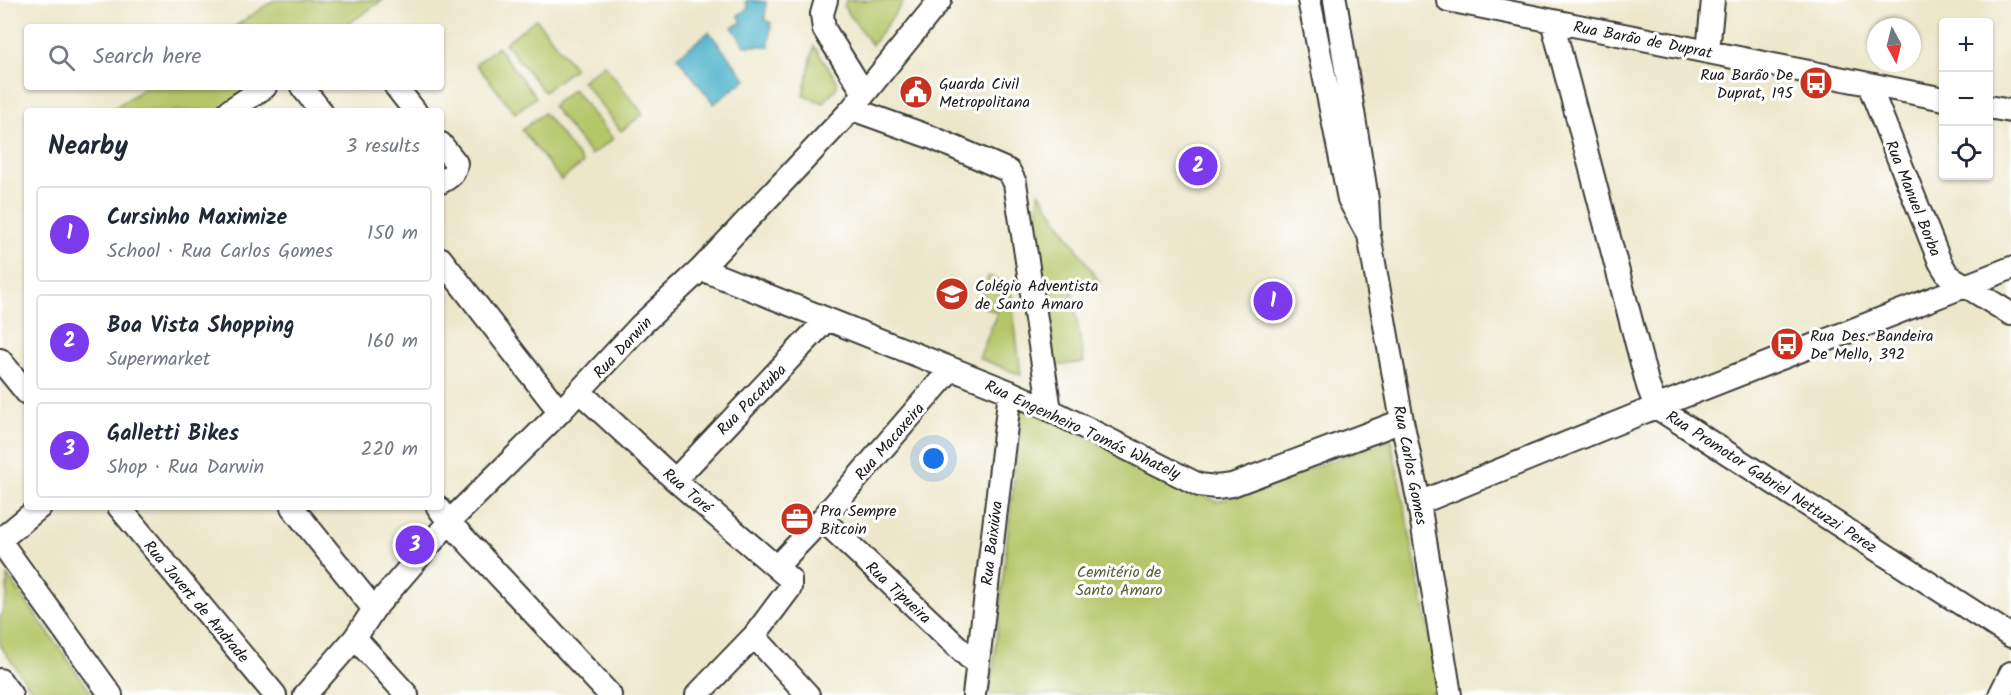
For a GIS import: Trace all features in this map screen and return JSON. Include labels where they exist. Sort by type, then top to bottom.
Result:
[{"type":"street","points":[[826,0],[822,14],[824,29],[858,101],[933,138],[1009,171],[1015,183],[1050,410]]},
{"type":"street","name":"Rua Darwin","points":[[305,695],[355,638],[444,515],[560,412],[640,326],[701,269],[858,101],[940,0]]},
{"type":"street","name":"Rua Carlos Gomes","points":[[1309,0],[1349,199],[1369,235]]},
{"type":"street","name":"Rua Carlos Gomes","points":[[1335,0],[1367,199],[1369,235],[1419,503],[1450,695]]},
{"type":"street","name":"Rua Barão de Duprat","points":[[1448,0],[1939,98]]},
{"type":"street","points":[[1708,51],[1713,0]]},
{"type":"street","name":"Rua Promotor Gabriel Nettuzzi Perez","points":[[1552,21],[1648,386],[1656,407],[2011,636]]},
{"type":"street","name":"Rua Manuel Borba","points":[[1869,85],[1940,262],[1948,275],[2011,314]]},
{"type":"street","points":[[234,108],[260,90]]},
{"type":"street","points":[[304,90],[319,108]]},
{"type":"street","points":[[398,90],[413,108]]},
{"type":"street","points":[[1993,108],[2011,111]]},
{"type":"street","points":[[444,148],[456,163],[455,170],[444,180]]},
{"type":"street","points":[[444,263],[560,412]]},
{"type":"street","points":[[1419,503],[2011,268]]},
{"type":"street","name":"Rua Engenheiro Tomás Whately","points":[[701,269],[1010,392],[1199,485],[1216,487],[1232,484],[1402,421]]},
{"type":"street","name":"Rua Pacatuba","points":[[675,480],[827,319]]},
{"type":"street","points":[[0,360],[24,389]]},
{"type":"street","name":"Rua Macaxeira","points":[[777,566],[822,519],[951,369]]},
{"type":"street","name":"Rua Toré","points":[[580,392],[675,480],[790,579],[790,588],[753,636]]},
{"type":"street","name":"Rua Baixiúva","points":[[974,695],[1010,392]]},
{"type":"street","points":[[36,510],[0,541],[111,695]]},
{"type":"street","name":"Rua Javert de Andrade","points":[[121,510],[274,695]]},
{"type":"street","points":[[294,510],[374,609]]},
{"type":"street","points":[[444,515],[610,695]]},
{"type":"street","name":"Rua Tipueira","points":[[822,519],[977,665]]},
{"type":"street","points":[[697,695],[753,636],[808,695]]},
{"type":"street","points":[[355,638],[407,695]]},
{"type":"street","points":[[2000,695],[2011,673]]},
{"type":"street","points":[[0,680],[10,695]]},
{"type":"green space","points":[[274,0],[383,0],[348,24],[238,24]]},
{"type":"green space","points":[[846,0],[905,0],[872,45],[844,7]]},
{"type":"green space","points":[[536,19],[575,68],[544,92],[505,43]]},
{"type":"green space","points":[[814,46],[837,81],[837,87],[823,103],[803,95]]},
{"type":"green space","points":[[497,47],[536,97],[515,113],[476,64]]},
{"type":"green space","points":[[604,64],[643,114],[621,131],[582,81]]},
{"type":"green space","points":[[573,89],[613,139],[591,155],[552,106]]},
{"type":"green space","points":[[142,90],[253,90],[227,108],[114,108]]},
{"type":"green space","points":[[544,113],[583,163],[561,180],[522,130]]},
{"type":"green space","points":[[1039,192],[1100,283],[1071,285],[1084,362],[1055,366],[1035,243]]},
{"type":"green space","points":[[988,276],[1010,284],[1021,375],[979,358],[997,313],[979,305]]},
{"type":"green space","name":"Cemitério de Santo Amaro","points":[[1022,405],[1217,502],[1391,439],[1440,688],[1429,695],[990,695]]},
{"type":"green space","points":[[7,575],[93,695],[35,695],[0,645],[0,618],[7,596]]},
{"type":"water","points":[[748,0],[766,2],[765,20],[771,23],[769,46],[745,46],[732,27],[742,22],[738,15],[749,8],[745,2]]},
{"type":"water","points":[[709,32],[746,79],[714,104],[677,57]]},
{"type":"place","name":"Rua Barão De Duprat, 195","points":[[1816,83]]},
{"type":"place","name":"Guarda Civil Metropolitana","points":[[916,92]]},
{"type":"place","name":"Boa Vista Shopping","points":[[1198,166]]},
{"type":"place","name":"Colégio Adventista de Santo Amaro","points":[[952,294]]},
{"type":"place","name":"Cursinho Maximize","points":[[1273,301]]},
{"type":"place","name":"Rua Des. Bandeira De Mello, 392","points":[[1787,344]]},
{"type":"place","name":"Pra Sempre Bitcoin","points":[[797,519]]},
{"type":"place","name":"Galletti Bikes","points":[[415,545]]}]
